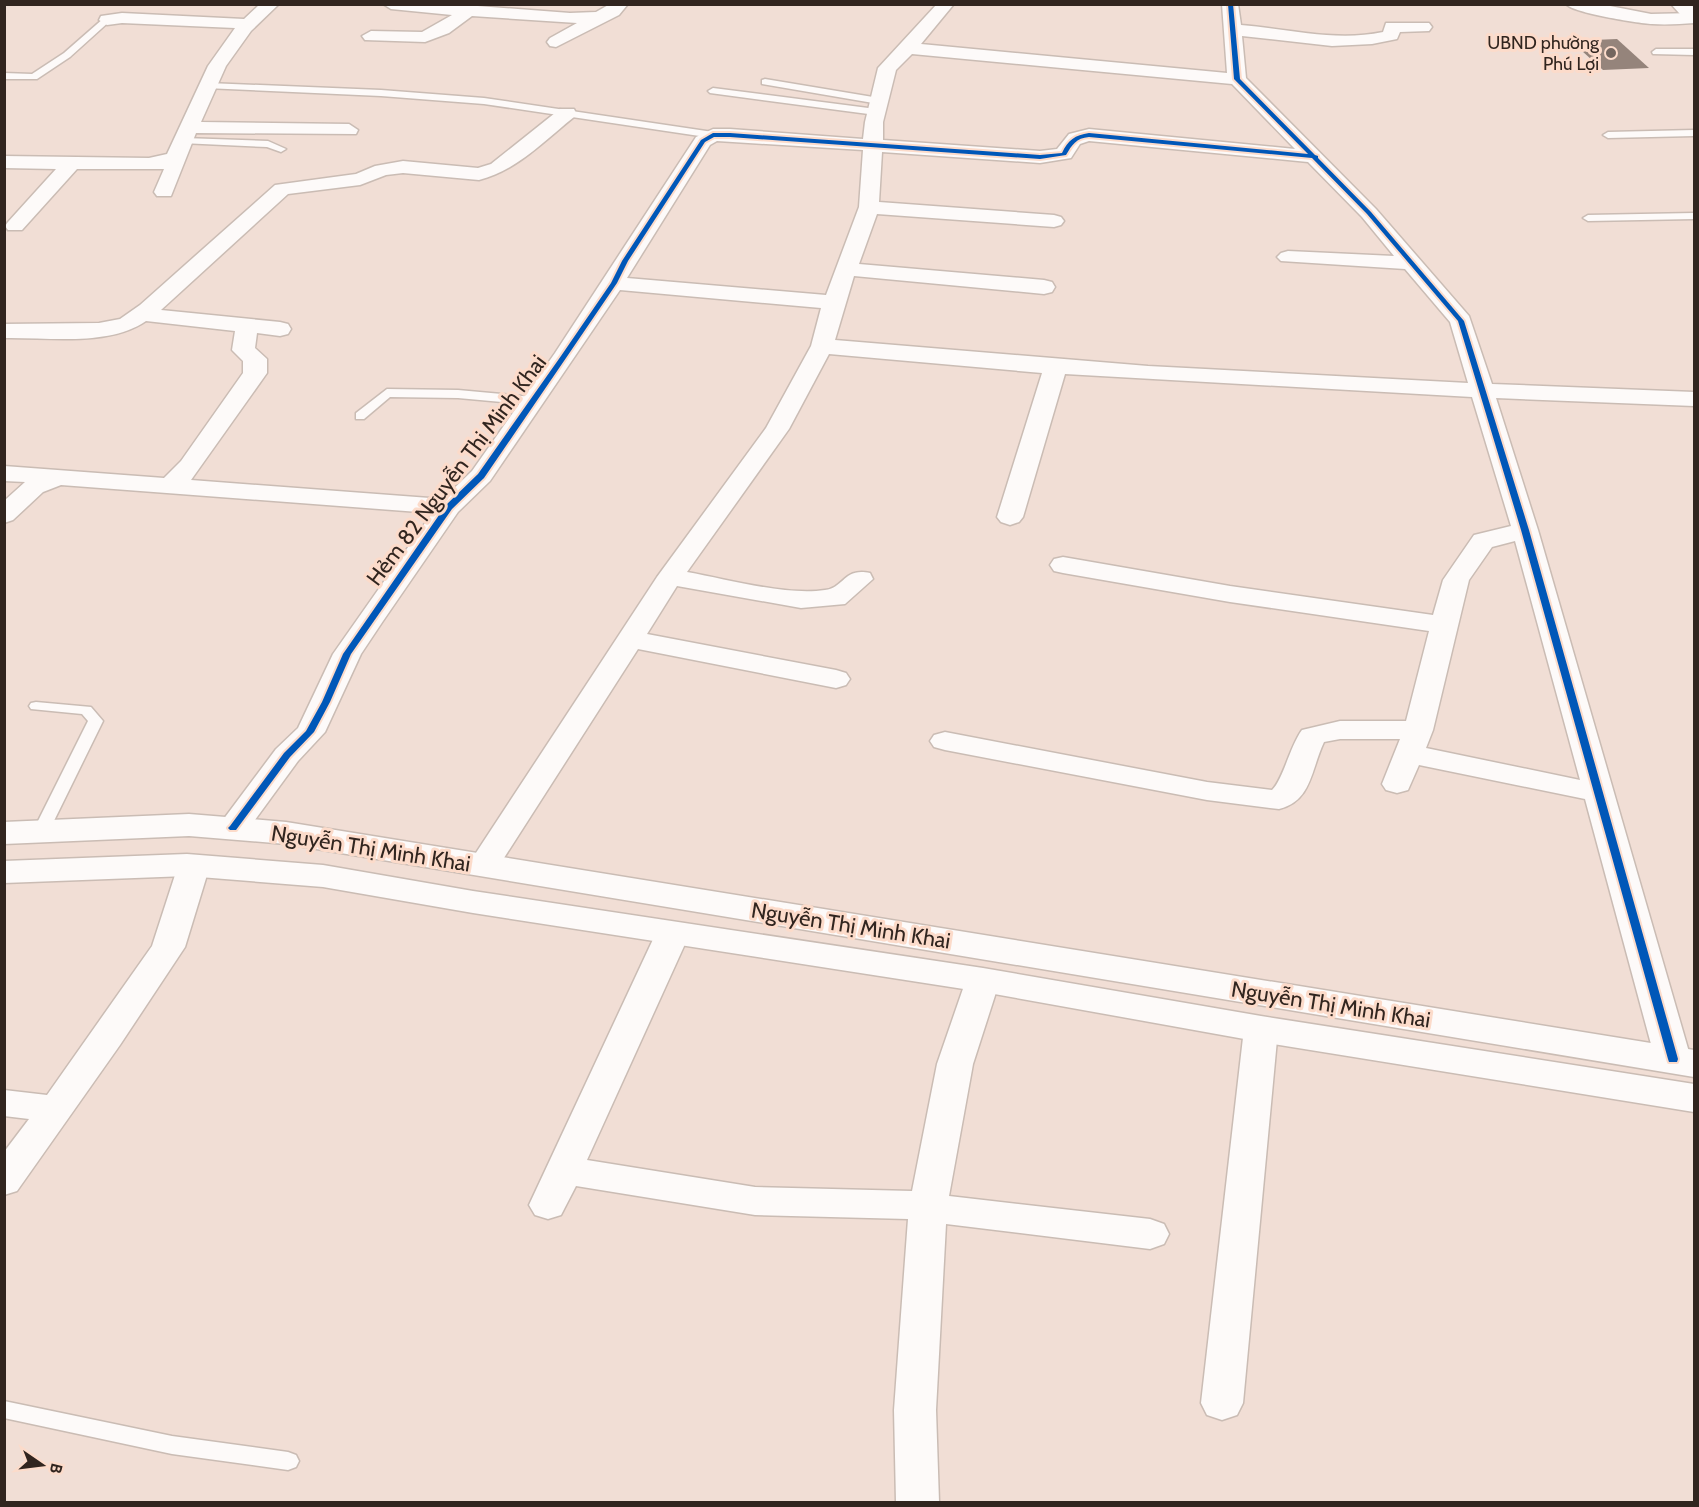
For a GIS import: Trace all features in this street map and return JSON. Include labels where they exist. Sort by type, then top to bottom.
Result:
[{"type":"main road","points":[[1680,4],[1695,18]]},
{"type":"main road","name":"Nguyễn Thị Minh Khai","points":[[4,833],[189,825],[296,834],[1684,1062]]},
{"type":"main road","name":"Nguyễn Thị Minh Khai","points":[[4,872],[187,865],[323,876],[982,980],[1261,1029],[1695,1098]]},
{"type":"street","points":[[164,192],[183,142],[217,66],[249,24],[271,4]]},
{"type":"street","points":[[391,4],[570,18],[598,17]]},
{"type":"street","points":[[556,42],[598,17],[614,11],[620,4]]},
{"type":"street","points":[[484,865],[670,577],[777,429],[822,346],[834,302],[869,207],[872,143],[887,68],[908,48],[946,4]]},
{"type":"street","points":[[1230,4],[1237,79]]},
{"type":"street","points":[[1574,4],[1584,9],[1605,10],[1651,19],[1695,18]]},
{"type":"street","points":[[371,36],[425,37],[443,29],[468,11]]},
{"type":"street","points":[[107,20],[122,18],[249,24]]},
{"type":"street","points":[[1233,30],[1310,39],[1356,39],[1391,35],[1392,27],[1423,27]]},
{"type":"street","points":[[908,48],[1237,79],[1316,157],[1461,321],[1525,531],[1599,793],[1684,1062]]},
{"type":"street","points":[[4,331],[99,330],[127,324],[141,315],[282,189],[360,179],[382,170],[403,167],[479,174],[498,168],[567,113]]},
{"type":"street","points":[[4,162],[164,163],[183,142],[350,130]]},
{"type":"street","points":[[713,135],[872,143],[1040,157],[1064,154]]},
{"type":"street","name":"Hẻm 82 Nguyễn Thị Minh Khai","points":[[233,828],[287,755],[310,732],[347,654],[449,507],[481,476],[614,283],[625,261],[703,141],[713,135]]},
{"type":"street","points":[[1059,177],[1064,154],[1071,141],[1078,136],[1089,135],[1316,157]]},
{"type":"street","points":[[15,226],[72,163]]},
{"type":"street","points":[[869,207],[1054,221]]},
{"type":"street","points":[[1288,257],[1412,263]]},
{"type":"street","points":[[848,269],[1044,287]]},
{"type":"street","points":[[614,283],[834,302]]},
{"type":"street","points":[[141,315],[280,329]]},
{"type":"street","points":[[169,487],[190,466],[255,373],[255,359],[243,350],[247,327]]},
{"type":"street","points":[[822,346],[1056,366],[1482,391],[1695,399]]},
{"type":"street","points":[[1010,517],[1056,366]]},
{"type":"street","points":[[4,473],[449,507]]},
{"type":"street","points":[[5,515],[33,487],[56,478]]},
{"type":"street","points":[[1397,784],[1414,742],[1456,580],[1483,541],[1525,531]]},
{"type":"street","points":[[1063,565],[1230,594],[1443,625]]},
{"type":"street","points":[[670,577],[801,600],[835,598],[860,579]]},
{"type":"street","points":[[630,639],[836,679]]},
{"type":"street","points":[[945,741],[1207,791],[1279,800],[1294,787],[1299,761],[1312,736],[1340,730],[1414,742],[1599,793]]},
{"type":"street","points":[[4,1181],[57,1109],[168,947],[191,875],[187,865]]},
{"type":"street","points":[[548,1205],[673,933]]},
{"type":"street","points":[[918,1503],[915,1410],[928,1207],[955,1064],[982,980]]},
{"type":"street","points":[[1222,1402],[1261,1029]]},
{"type":"street","points":[[4,1103],[57,1109]]},
{"type":"street","points":[[564,1170],[755,1201],[928,1207],[1150,1234]]},
{"type":"lane","points":[[4,76],[34,77],[68,55],[107,20]]},
{"type":"lane","points":[[1656,52],[1695,52]]},
{"type":"lane","points":[[765,82],[878,107]]},
{"type":"lane","points":[[208,86],[381,93],[484,101],[713,135]]},
{"type":"lane","points":[[713,92],[878,107]]},
{"type":"lane","points":[[1608,135],[1695,133]]},
{"type":"lane","points":[[183,142],[268,144],[280,149]]},
{"type":"lane","points":[[1588,218],[1695,216]]},
{"type":"lane","points":[[360,416],[387,393],[438,393],[533,401]]},
{"type":"lane","points":[[36,706],[86,710],[96,721],[40,831]]},
{"type":"lane","points":[[4,1409],[172,1444],[288,1461]]},
{"type":"building","name":"UBND phường Phú Lợi","points":[[1617,39],[1649,68],[1603,70],[1571,41]]},
{"type":"cycle path","points":[[1230,4],[1237,79],[1369,213],[1461,321],[1525,530],[1673,1059]]},
{"type":"cycle path","points":[[233,828],[287,755],[310,732],[347,654],[449,507],[481,476],[564,357],[614,283],[625,261],[703,141],[713,135],[730,135],[1040,157],[1064,154],[1073,140],[1089,135],[1316,157]]},
{"type":"place","name":"UBND phường Phú Lợi","points":[[1611,53]]}]
